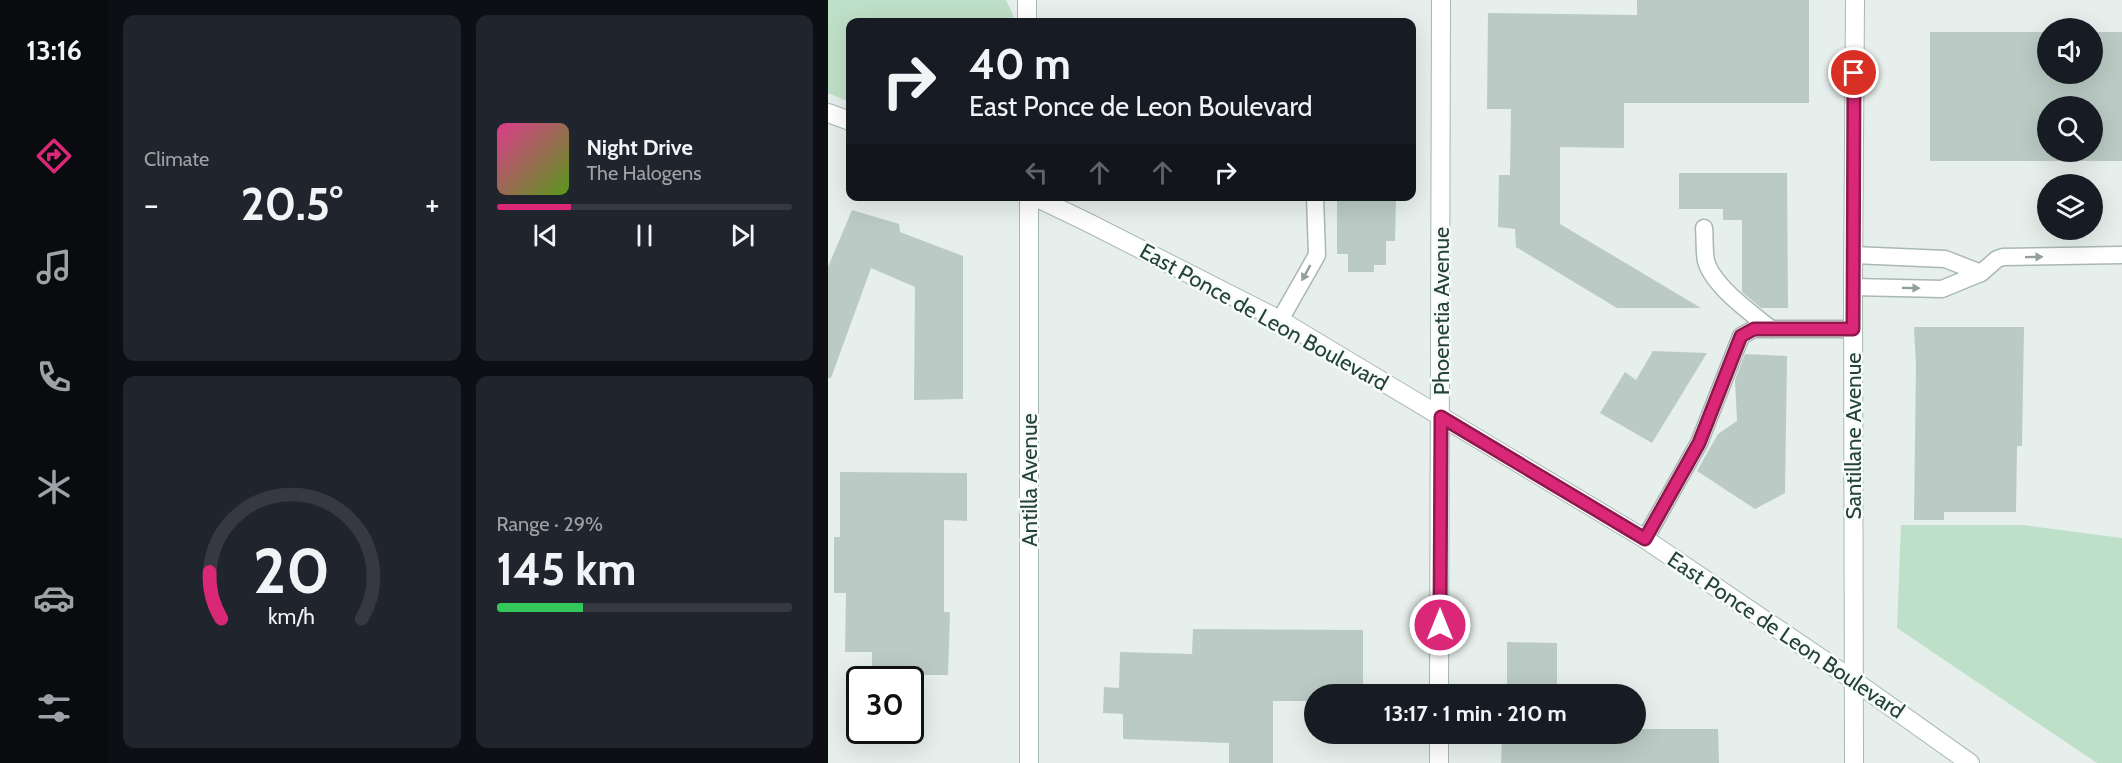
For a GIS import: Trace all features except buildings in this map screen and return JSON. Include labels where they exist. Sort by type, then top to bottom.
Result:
[{"type":"street","points":[[1027,0],[1027,18]]},
{"type":"street","name":"Phoenetia Avenue","points":[[1439,684],[1441,0]]},
{"type":"street","name":"Santillane Avenue","points":[[1854,763],[1852,287],[1855,0]]},
{"type":"street","points":[[828,113],[846,120]]},
{"type":"street","name":"Antilla Avenue","points":[[1029,201],[1029,763]]},
{"type":"street","name":"East Ponce de Leon Boulevard","points":[[1043,201],[1280,320],[1645,539],[1853,680],[1970,763]]},
{"type":"street","points":[[1439,744],[1439,763]]},
{"type":"lane","points":[[1280,320],[1317,255],[1315,201]]},
{"type":"lane","points":[[1704,228],[1706,260],[1712,276],[1747,310],[1771,329]]},
{"type":"lane","points":[[1853,255],[1945,259],[1981,273]]},
{"type":"lane","points":[[1852,287],[1942,289],[1981,273],[1997,259],[2003,257],[2122,255]]},
{"type":"lane","points":[[1645,539],[1699,443],[1741,336],[1754,329],[1853,329]]},
{"type":"green space","points":[[828,0],[1006,0],[1013,18],[846,18],[846,100],[828,93]]},
{"type":"green space","points":[[1901,525],[2023,525],[2122,538],[2122,763],[2097,763],[1897,628]]},
{"type":"route","points":[[1440,625],[1441,417],[1645,539],[1699,443],[1741,336],[1754,329],[1853,329],[1854,73]]}]
